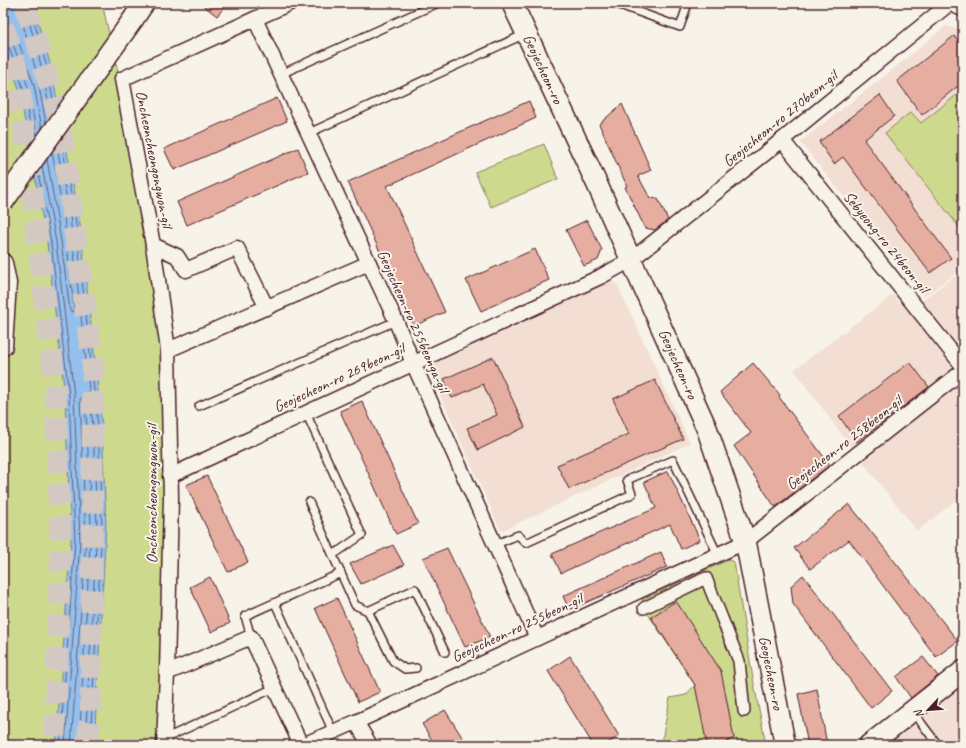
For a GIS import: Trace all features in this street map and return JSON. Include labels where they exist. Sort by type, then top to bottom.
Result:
[{"type":"main road","name":"Geojecheon-ro","points":[[512,3],[631,260],[707,429],[745,542],[785,745]]},
{"type":"main road","points":[[956,3],[963,6]]},
{"type":"main road","points":[[3,202],[139,10]]},
{"type":"main road","points":[[869,745],[963,671]]},
{"type":"street","points":[[255,18],[290,3]]},
{"type":"street","name":"Geojecheon-ro 270beon-gil","points":[[631,260],[782,140],[950,3]]},
{"type":"street","name":"Geojecheon-ro 255beonga-gil","points":[[255,18],[370,263],[494,545],[537,638]]},
{"type":"street","name":"Oncheoncheongongwon-gil","points":[[164,742],[171,498],[168,350],[153,245],[122,79],[255,18]]},
{"type":"street","name":"Sebyeong-ro 24beon-gil","points":[[782,140],[963,366]]},
{"type":"street","name":"Oncheoncheongongwon-gil","points":[[153,245],[177,256],[186,270],[237,248],[267,308]]},
{"type":"street","name":"Geojecheon-ro 269beon-gil","points":[[170,476],[600,276],[631,260]]},
{"type":"street","points":[[3,263],[7,282],[3,346]]},
{"type":"street","points":[[168,350],[370,263]]},
{"type":"street","name":"Geojecheon-ro 258beon-gil","points":[[745,542],[963,371]]},
{"type":"street","name":"Geojecheon-ro 255beon-gil","points":[[302,745],[356,722],[745,542]]},
{"type":"street","points":[[644,608],[706,578],[739,661],[744,710]]},
{"type":"street","points":[[167,673],[251,636],[274,688],[302,745]]},
{"type":"street","points":[[356,722],[370,745]]},
{"type":"lane","points":[[282,74],[438,3]]},
{"type":"lane","points":[[614,3],[680,27],[688,3]]},
{"type":"lane","points":[[308,133],[527,33]]},
{"type":"lane","points":[[199,406],[396,321]]},
{"type":"lane","points":[[306,413],[362,535],[333,555]]},
{"type":"lane","points":[[494,545],[518,535],[526,543],[632,494],[627,480],[674,460],[718,555]]},
{"type":"lane","points":[[309,502],[355,605],[368,611],[393,661],[405,669],[416,668]]},
{"type":"lane","points":[[251,636],[245,616],[341,573]]},
{"type":"lane","points":[[368,611],[415,589],[445,652]]},
{"type":"lane","points":[[275,603],[333,732]]},
{"type":"lane","points":[[164,742],[274,688]]},
{"type":"lane","points":[[912,711],[938,745]]},
{"type":"shaded area","points":[[946,26],[963,30],[963,268],[924,296],[800,142]]},
{"type":"shaded area","points":[[963,270],[963,367],[954,374],[963,385],[963,495],[917,531],[857,455],[794,370],[893,295],[907,311]]},
{"type":"shaded area","points":[[609,281],[617,284],[690,443],[501,531],[432,377],[435,363]]},
{"type":"shaded area","points":[[963,681],[963,745],[889,745],[905,728]]},
{"type":"green space","points":[[3,3],[102,3],[118,72],[165,352],[167,478],[158,745],[3,745]]},
{"type":"green space","points":[[963,90],[963,232],[885,133],[911,112],[921,123]]},
{"type":"green space","points":[[544,144],[558,179],[491,207],[475,172]]},
{"type":"green space","points":[[728,560],[734,562],[753,679],[766,745],[661,745],[670,698],[686,695],[695,685],[644,608],[642,599]]},
{"type":"water","points":[[3,3],[32,3],[50,63],[79,215],[102,426],[106,526],[94,745],[56,745],[71,541],[65,396],[47,243],[19,89],[3,43]]},
{"type":"building","points":[[200,3],[228,3],[217,16]]},
{"type":"building","points":[[954,36],[963,47],[963,82],[922,115],[897,81]]},
{"type":"building","points":[[880,95],[894,116],[864,140],[951,258],[930,273],[843,157],[834,164],[819,142]]},
{"type":"building","points":[[277,98],[287,121],[174,170],[164,149]]},
{"type":"building","points":[[529,101],[536,118],[387,186],[445,312],[414,326],[348,182]]},
{"type":"building","points":[[622,104],[651,170],[638,176],[650,198],[658,199],[668,220],[655,230],[645,228],[625,187],[627,186],[599,124]]},
{"type":"building","points":[[298,148],[308,172],[187,225],[177,202]]},
{"type":"building","points":[[587,220],[602,250],[598,260],[584,266],[566,230]]},
{"type":"building","points":[[535,249],[549,280],[481,311],[466,280]]},
{"type":"building","points":[[493,357],[525,427],[478,450],[467,428],[497,415],[483,384],[452,398],[444,379]]},
{"type":"building","points":[[910,362],[929,387],[857,442],[839,416]]},
{"type":"building","points":[[753,363],[780,395],[779,397],[830,465],[775,507],[734,446],[751,433],[720,392]]},
{"type":"building","points":[[655,380],[683,439],[569,489],[557,465],[629,434],[613,399]]},
{"type":"building","points":[[362,401],[418,524],[396,534],[340,411]]},
{"type":"building","points":[[668,471],[700,540],[681,549],[670,524],[561,573],[552,554],[656,508],[644,482]]},
{"type":"building","points":[[207,476],[248,562],[228,572],[186,485]]},
{"type":"building","points":[[849,504],[958,641],[936,657],[849,540],[810,569],[794,548]]},
{"type":"building","points":[[393,545],[404,565],[361,584],[350,564]]},
{"type":"building","points":[[447,548],[490,637],[465,647],[423,558]]},
{"type":"building","points":[[661,552],[667,567],[569,610],[563,596]]},
{"type":"building","points":[[803,575],[892,691],[871,708],[793,604],[791,586]]},
{"type":"building","points":[[210,577],[230,623],[211,632],[190,587]]},
{"type":"building","points":[[337,598],[380,692],[358,702],[315,608]]},
{"type":"building","points":[[676,601],[721,671],[734,738],[721,745],[707,745],[695,685],[651,617]]},
{"type":"building","points":[[570,656],[619,736],[605,745],[593,745],[548,671]]},
{"type":"building","points":[[923,657],[938,676],[911,698],[896,677]]},
{"type":"building","points":[[817,689],[827,745],[808,745],[798,694]]},
{"type":"building","points":[[445,710],[467,745],[435,745],[422,724]]},
{"type":"tunnel","points":[[25,3],[59,117],[93,365],[91,712],[87,745]]},
{"type":"tunnel","points":[[3,26],[17,69],[55,384],[61,549],[54,745]]}]
